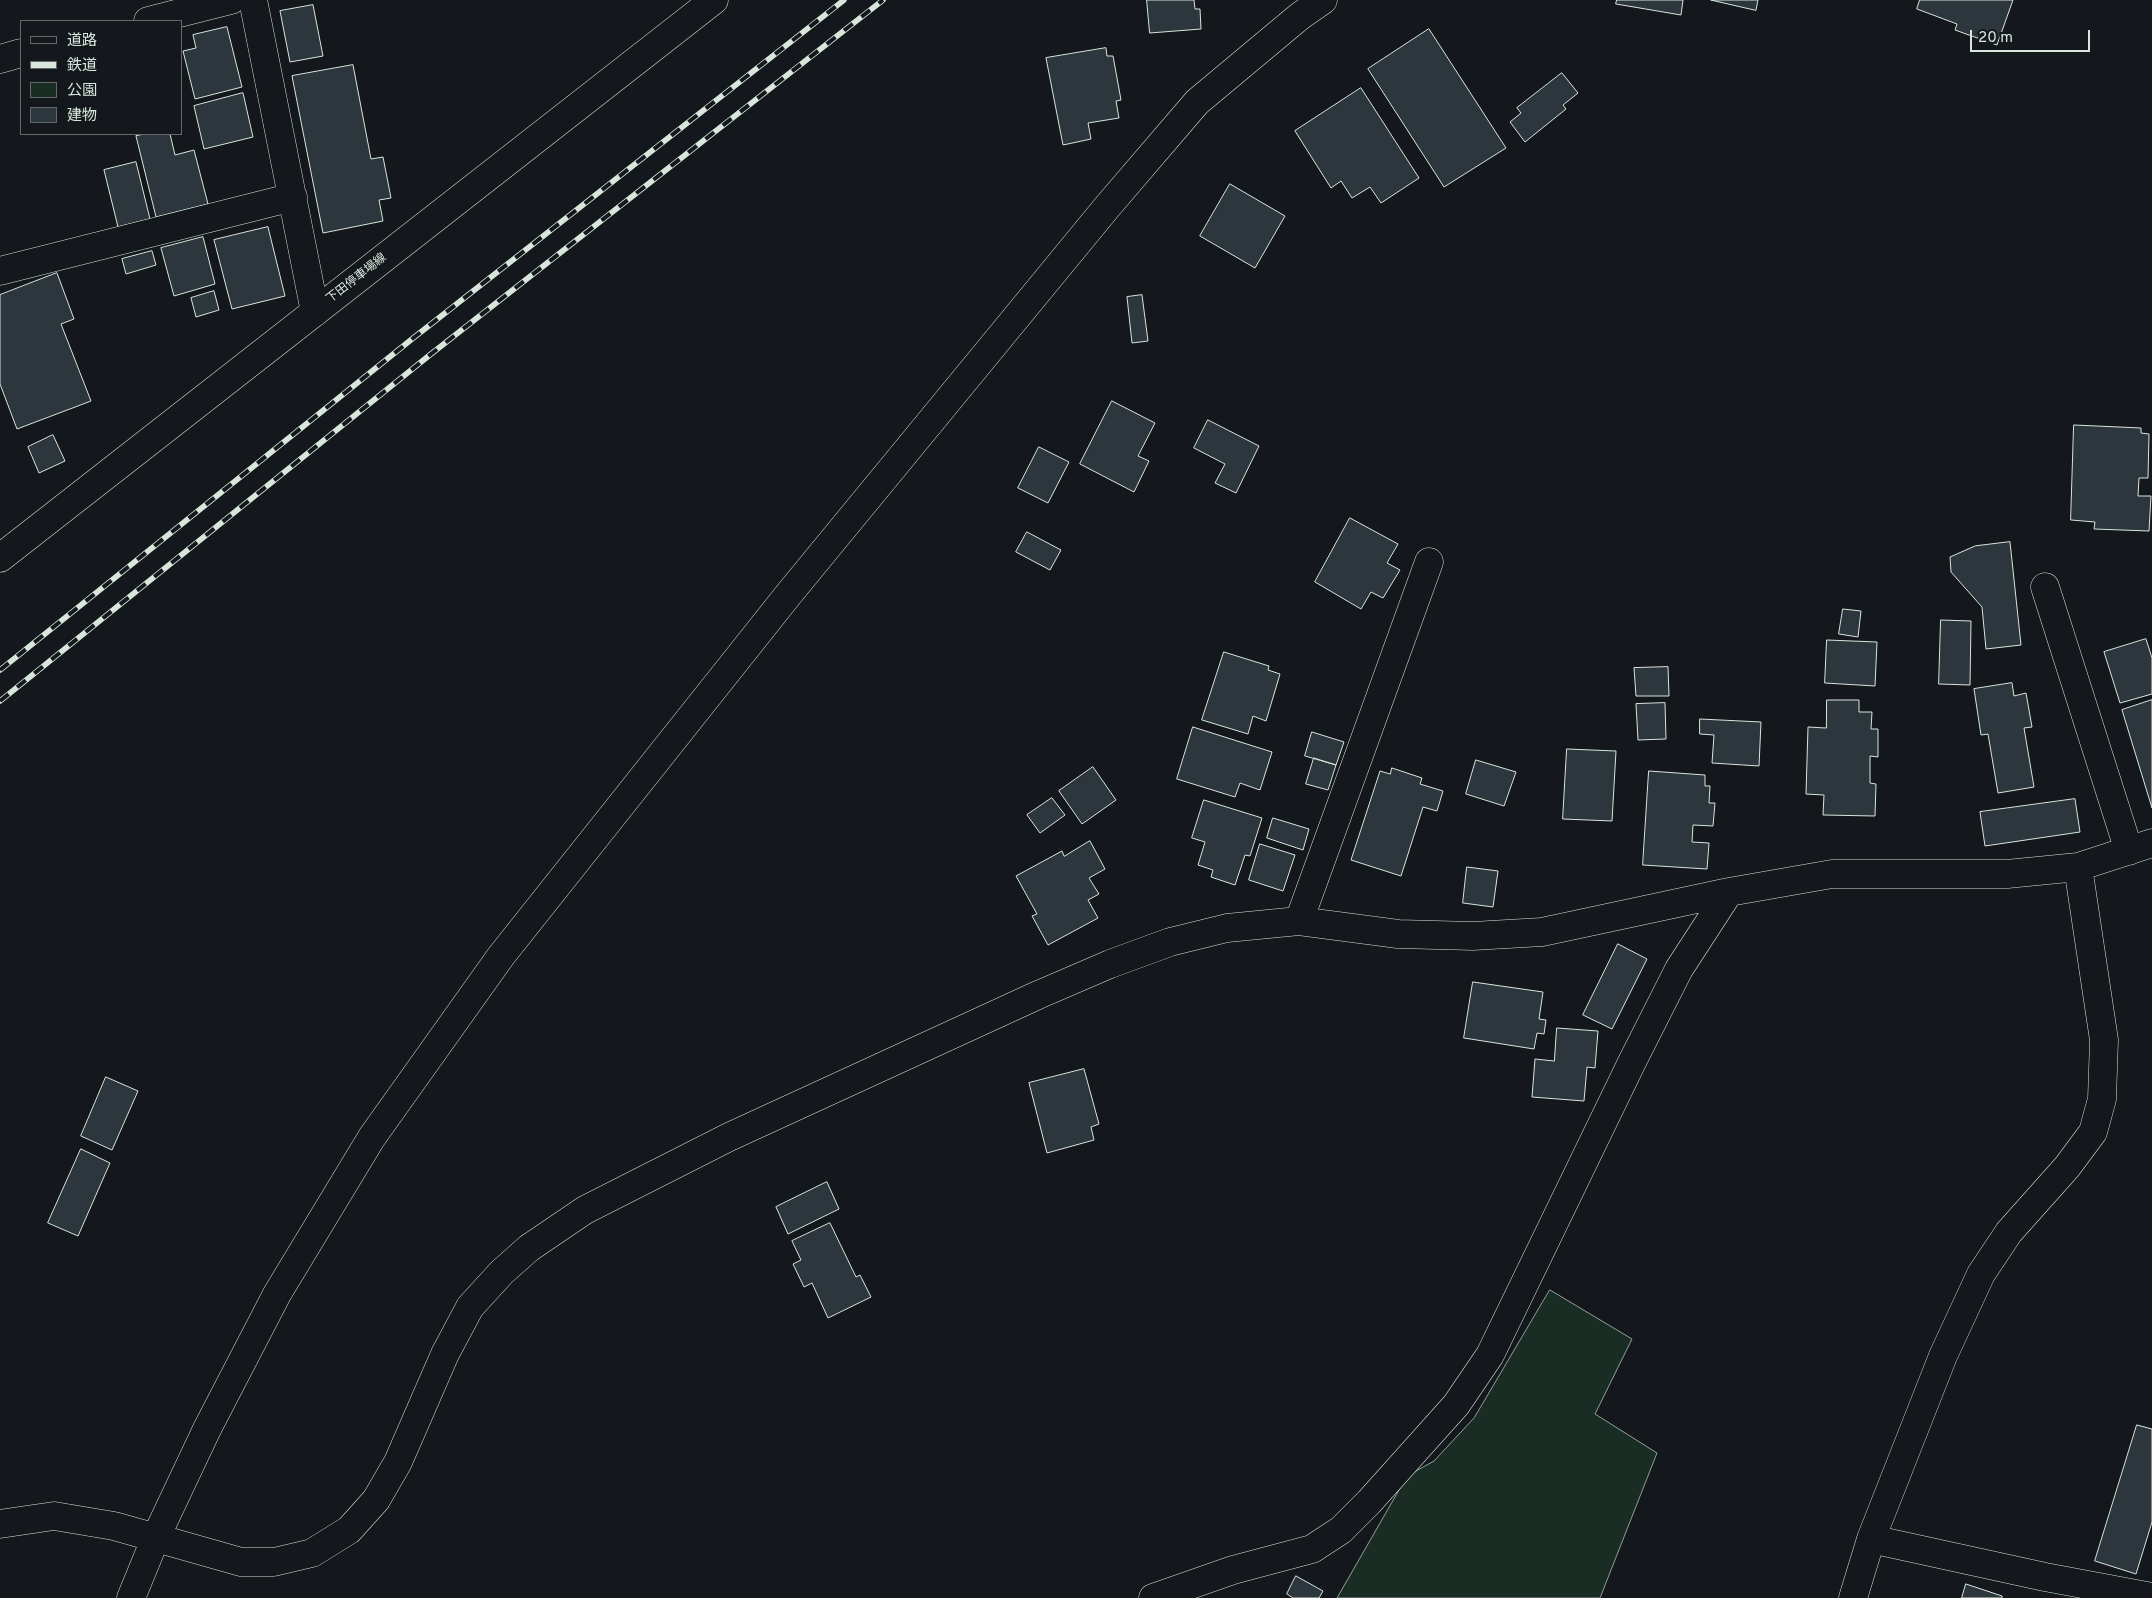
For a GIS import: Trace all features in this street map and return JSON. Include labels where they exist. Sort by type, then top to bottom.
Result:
[{"type":"street","points":[[152,20],[231,0]]},
{"type":"street","points":[[253,0],[315,312]]},
{"type":"street","name":"下田停車場線","points":[[0,558],[714,0]]},
{"type":"street","points":[[131,1598],[156,1537],[207,1429],[277,1294],[372,1137],[501,956],[788,594],[1107,207],[1197,102],[1300,16],[1323,0]]},
{"type":"street","points":[[0,59],[20,53]]},
{"type":"street","points":[[0,271],[293,197]]},
{"type":"street","points":[[1299,921],[1429,562]]},
{"type":"street","points":[[0,1524],[54,1516],[114,1526],[241,1562],[274,1562],[312,1553],[349,1530],[376,1500],[398,1462],[445,1354],[470,1307],[502,1272],[529,1248],[585,1210],[729,1137],[1110,964],[1170,942],[1227,928],[1299,921],[1398,934],[1473,936],[1542,932],[1729,892],[1832,874],[2007,874],[2078,867],[2141,847],[2045,587]]},
{"type":"street","points":[[1853,1598],[1871,1539],[1943,1356],[1980,1274],[2009,1232],[2068,1167],[2093,1132],[2102,1099],[2104,1040],[2078,867]]},
{"type":"street","points":[[1153,1598],[1233,1570],[1312,1549],[1340,1530],[1369,1502],[1456,1405],[1490,1355],[1679,969],[1729,892]]},
{"type":"street","points":[[1871,1539],[2045,1577],[2152,1597]]},
{"type":"green space","points":[[1550,1290],[1632,1339],[1595,1414],[1657,1453],[1600,1598],[1337,1598],[1407,1476],[1434,1461],[1474,1418]]},
{"type":"building","points":[[1147,0],[1194,0],[1195,9],[1200,9],[1201,29],[1150,33]]},
{"type":"building","points":[[1617,0],[1683,0],[1681,15],[1616,4]]},
{"type":"building","points":[[1711,0],[1758,0],[1756,10]]},
{"type":"building","points":[[1920,0],[2013,0],[1997,45],[1955,30],[1957,24],[1917,9]]},
{"type":"building","points":[[313,5],[323,56],[290,62],[280,11]]},
{"type":"building","points":[[227,27],[242,87],[195,99],[183,51],[196,48],[193,35]]},
{"type":"building","points":[[1429,29],[1506,148],[1444,187],[1368,69]]},
{"type":"building","points":[[1106,48],[1107,56],[1113,56],[1121,100],[1116,101],[1119,118],[1088,123],[1091,139],[1063,145],[1046,58]]},
{"type":"building","points":[[353,65],[371,159],[383,157],[391,198],[379,200],[383,221],[323,233],[292,76]]},
{"type":"building","points":[[1562,73],[1578,93],[1563,105],[1566,109],[1525,142],[1510,122],[1521,113],[1517,108]]},
{"type":"building","points":[[1361,88],[1419,178],[1381,203],[1370,187],[1352,198],[1341,181],[1331,188],[1295,131]]},
{"type":"building","points":[[243,93],[253,137],[204,149],[194,106]]},
{"type":"building","points":[[170,135],[175,155],[194,150],[208,204],[156,217],[136,136]]},
{"type":"building","points":[[136,162],[150,219],[118,227],[104,170]]},
{"type":"building","points":[[1230,184],[1285,216],[1255,268],[1200,236]]},
{"type":"building","points":[[268,227],[285,296],[232,309],[214,240]]},
{"type":"building","points":[[203,237],[215,284],[174,296],[161,248]]},
{"type":"building","points":[[152,251],[156,265],[126,274],[122,259]]},
{"type":"building","points":[[57,273],[74,319],[61,324],[91,401],[17,429],[0,384],[0,295]]},
{"type":"building","points":[[214,291],[219,310],[196,317],[191,298]]},
{"type":"building","points":[[1142,295],[1148,341],[1132,343],[1127,297]]},
{"type":"building","points":[[1112,401],[1155,423],[1138,456],[1149,461],[1134,492],[1080,464]]},
{"type":"building","points":[[1208,420],[1259,446],[1236,493],[1215,483],[1225,464],[1194,448]]},
{"type":"building","points":[[2074,425],[2141,428],[2141,433],[2149,434],[2148,478],[2139,478],[2138,496],[2151,496],[2149,531],[2094,529],[2095,522],[2071,520]]},
{"type":"building","points":[[53,435],[65,461],[39,473],[28,447]]},
{"type":"building","points":[[1039,447],[1069,462],[1048,503],[1018,488]]},
{"type":"building","points":[[1350,518],[1398,544],[1387,563],[1400,570],[1383,598],[1371,592],[1361,609],[1315,582]]},
{"type":"building","points":[[1027,532],[1061,550],[1050,570],[1016,552]]},
{"type":"building","points":[[2010,542],[2021,645],[1986,649],[1982,607],[1951,572],[1950,557],[1975,546]]},
{"type":"building","points":[[1843,609],[1861,611],[1858,637],[1839,634]]},
{"type":"building","points":[[1941,620],[1971,621],[1970,685],[1939,684]]},
{"type":"building","points":[[2146,639],[2152,658],[2152,694],[2120,703],[2104,652]]},
{"type":"building","points":[[1827,640],[1877,642],[1875,686],[1825,683]]},
{"type":"building","points":[[1224,652],[1269,666],[1268,670],[1280,674],[1266,721],[1253,716],[1248,734],[1202,720]]},
{"type":"building","points":[[1668,667],[1669,696],[1636,696],[1634,668]]},
{"type":"building","points":[[2012,683],[2014,696],[2026,693],[2032,727],[2024,728],[2034,787],[1998,793],[1988,734],[1981,735],[1974,689]]},
{"type":"building","points":[[1827,700],[1859,700],[1859,712],[1872,712],[1871,729],[1878,729],[1878,757],[1870,756],[1870,783],[1876,784],[1875,816],[1823,815],[1824,795],[1806,794],[1808,727],[1826,728]]},
{"type":"building","points":[[2152,700],[2152,808],[2122,710]]},
{"type":"building","points":[[1665,703],[1666,739],[1638,740],[1636,704]]},
{"type":"building","points":[[1700,719],[1761,722],[1759,766],[1712,763],[1714,735],[1700,734]]},
{"type":"building","points":[[1193,727],[1272,752],[1260,790],[1240,783],[1235,797],[1177,779]]},
{"type":"building","points":[[1312,732],[1344,742],[1336,765],[1305,756]]},
{"type":"building","points":[[1567,749],[1616,751],[1612,821],[1563,819]]},
{"type":"building","points":[[1314,758],[1336,765],[1328,790],[1306,784]]},
{"type":"building","points":[[1476,760],[1516,772],[1504,806],[1466,794]]},
{"type":"building","points":[[1093,767],[1116,800],[1082,824],[1059,791]]},
{"type":"building","points":[[1392,768],[1422,778],[1420,784],[1443,791],[1437,811],[1423,807],[1401,876],[1351,860],[1380,771],[1390,774]]},
{"type":"building","points":[[1649,771],[1705,775],[1705,786],[1710,786],[1709,803],[1715,803],[1713,826],[1693,825],[1692,842],[1709,843],[1707,869],[1643,865]]},
{"type":"building","points":[[1052,798],[1065,815],[1040,833],[1027,815]]},
{"type":"building","points":[[2075,799],[2080,832],[1985,846],[1980,812]]},
{"type":"building","points":[[1204,800],[1262,818],[1250,856],[1245,855],[1235,885],[1211,877],[1213,870],[1198,865],[1205,842],[1192,838]]},
{"type":"building","points":[[1273,818],[1309,829],[1303,850],[1267,838]]},
{"type":"building","points":[[1090,841],[1105,869],[1089,878],[1099,894],[1088,900],[1098,918],[1048,945],[1032,916],[1037,914],[1016,876],[1062,851],[1064,856]]},
{"type":"building","points":[[1260,844],[1295,855],[1283,891],[1249,880]]},
{"type":"building","points":[[1467,867],[1498,871],[1493,907],[1463,903]]},
{"type":"building","points":[[1618,944],[1647,959],[1612,1029],[1583,1015]]},
{"type":"building","points":[[1473,982],[1543,992],[1539,1019],[1546,1020],[1544,1034],[1537,1033],[1534,1049],[1464,1038]]},
{"type":"building","points":[[1557,1028],[1598,1031],[1595,1068],[1587,1067],[1584,1101],[1532,1097],[1535,1059],[1554,1061]]},
{"type":"building","points":[[1084,1069],[1099,1124],[1091,1127],[1094,1140],[1047,1153],[1029,1083]]},
{"type":"building","points":[[106,1077],[138,1091],[112,1150],[81,1136]]},
{"type":"building","points":[[81,1149],[110,1163],[78,1236],[48,1223]]},
{"type":"building","points":[[827,1182],[839,1209],[788,1234],[776,1207]]},
{"type":"building","points":[[830,1223],[856,1277],[860,1275],[871,1297],[828,1318],[812,1283],[804,1287],[793,1264],[801,1260],[792,1241]]},
{"type":"building","points":[[2137,1425],[2152,1429],[2152,1522],[2136,1574],[2095,1561]]},
{"type":"building","points":[[1296,1576],[1323,1591],[1319,1598],[1293,1598],[1287,1594]]},
{"type":"building","points":[[1966,1584],[2002,1596],[2002,1598],[1962,1598]]},
{"type":"railway","points":[[0,670],[412,339],[844,0]]},
{"type":"railway","points":[[0,701],[431,354],[883,0]]}]
